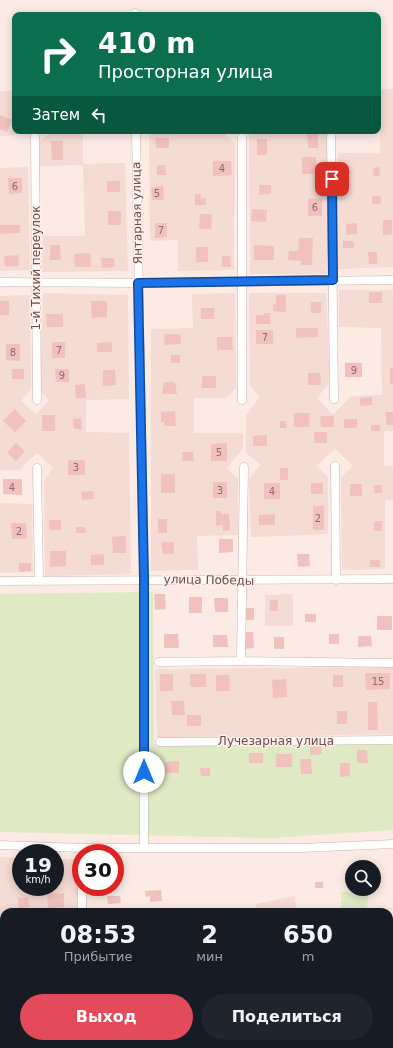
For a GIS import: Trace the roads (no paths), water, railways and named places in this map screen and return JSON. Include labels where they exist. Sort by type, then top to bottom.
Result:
[{"type":"street","name":"Янтарная улица","points":[[136,134],[144,579],[144,847]]},
{"type":"street","points":[[331,136],[334,399]]},
{"type":"street","name":"1-й Тихий переулок","points":[[35,137],[38,400]]},
{"type":"street","points":[[242,137],[242,400]]},
{"type":"street","points":[[0,282],[138,283],[393,280]]},
{"type":"street","points":[[335,466],[336,580]]},
{"type":"street","points":[[241,661],[241,581],[244,467]]},
{"type":"street","points":[[37,468],[39,581]]},
{"type":"street","name":"улица Победы","points":[[0,581],[144,579],[241,581],[393,579]]},
{"type":"street","points":[[159,662],[241,661],[393,663]]},
{"type":"street","name":"Лучезарная улица","points":[[160,742],[393,740]]},
{"type":"street","points":[[124,848],[301,848],[393,844]]},
{"type":"street","points":[[0,845],[72,849]]},
{"type":"street","points":[[82,896],[82,908]]}]
